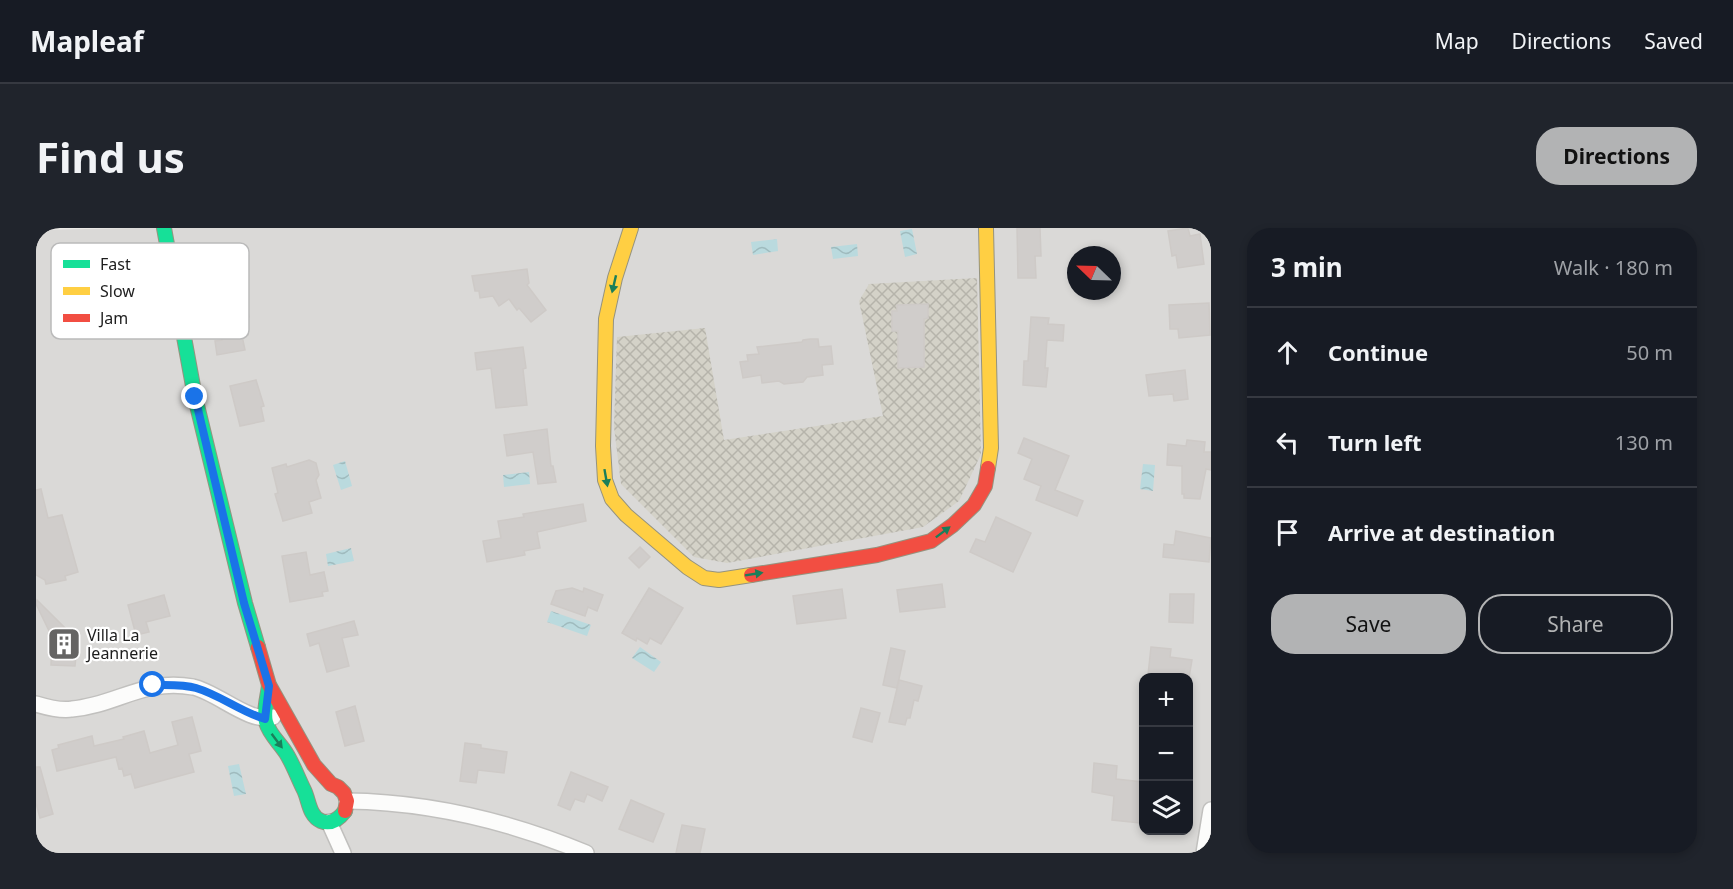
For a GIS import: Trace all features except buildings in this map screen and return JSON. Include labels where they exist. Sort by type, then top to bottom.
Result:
[{"type":"street","points":[[164,228],[167,243]]},
{"type":"street","points":[[631,228],[615,278],[606,319],[604,480],[612,499],[626,515],[687,567],[704,578],[719,580],[877,555],[931,542],[974,505],[985,486],[991,448],[986,228]]},
{"type":"street","points":[[184,339],[195,397],[244,603],[269,686],[314,765],[344,793],[347,801],[345,811],[339,819],[329,822],[321,821],[310,809],[309,800],[291,762],[270,732],[265,719],[269,686]]},
{"type":"street","points":[[36,704],[71,710],[153,685],[178,685],[196,688],[265,719],[273,717],[282,709]]},
{"type":"street","points":[[309,800],[313,791],[331,783]]},
{"type":"street","points":[[347,801],[386,802],[480,818],[544,836],[586,853]]},
{"type":"street","points":[[1204,853],[1211,810]]},
{"type":"street","points":[[329,822],[344,853]]},
{"type":"shaded area","points":[[138,228],[1211,228],[1211,853],[36,853],[36,230]]},
{"type":"shaded area","points":[[977,278],[981,454],[959,501],[923,527],[727,563],[694,557],[621,484],[614,427],[617,337],[705,328],[724,440],[883,416],[859,301],[869,284]]},
{"type":"water","points":[[912,229],[917,254],[905,257],[900,231]]},
{"type":"water","points":[[777,239],[778,251],[753,255],[751,242]]},
{"type":"water","points":[[857,244],[858,256],[833,259],[831,247]]},
{"type":"water","points":[[345,461],[352,486],[341,490],[333,465]]},
{"type":"water","points":[[1143,464],[1155,465],[1153,491],[1140,489]]},
{"type":"water","points":[[529,472],[530,484],[504,487],[503,475]]},
{"type":"water","points":[[351,548],[354,561],[328,566],[326,554]]},
{"type":"water","points":[[551,611],[591,625],[587,636],[547,622]]},
{"type":"water","points":[[640,647],[661,662],[654,672],[632,658]]},
{"type":"water","points":[[239,764],[246,794],[234,796],[228,766]]},
{"type":"traffic: fast","points":[[164,228],[167,243]]},
{"type":"traffic: fast","points":[[184,339],[195,397],[245,603],[258,647]]},
{"type":"traffic: fast","points":[[269,685],[265,713],[267,726],[291,762],[312,812],[317,819],[331,822],[345,811]]},
{"type":"traffic: slow","points":[[631,228],[615,278],[606,319],[603,446],[605,480],[612,499],[626,515],[687,567],[704,578],[719,580],[751,575]]},
{"type":"traffic: slow","points":[[986,228],[991,448],[988,468]]},
{"type":"traffic: jam","points":[[751,575],[877,555],[931,541],[953,525],[974,505],[985,486],[988,468]]},
{"type":"traffic: jam","points":[[258,647],[269,685],[314,765],[331,784],[344,793],[347,801],[345,811]]},
{"type":"place","name":"Villa La Jeannerie","points":[[64,644]]},
{"type":"route","points":[[153,685],[196,688],[265,719],[269,686],[244,603],[195,397]]}]
